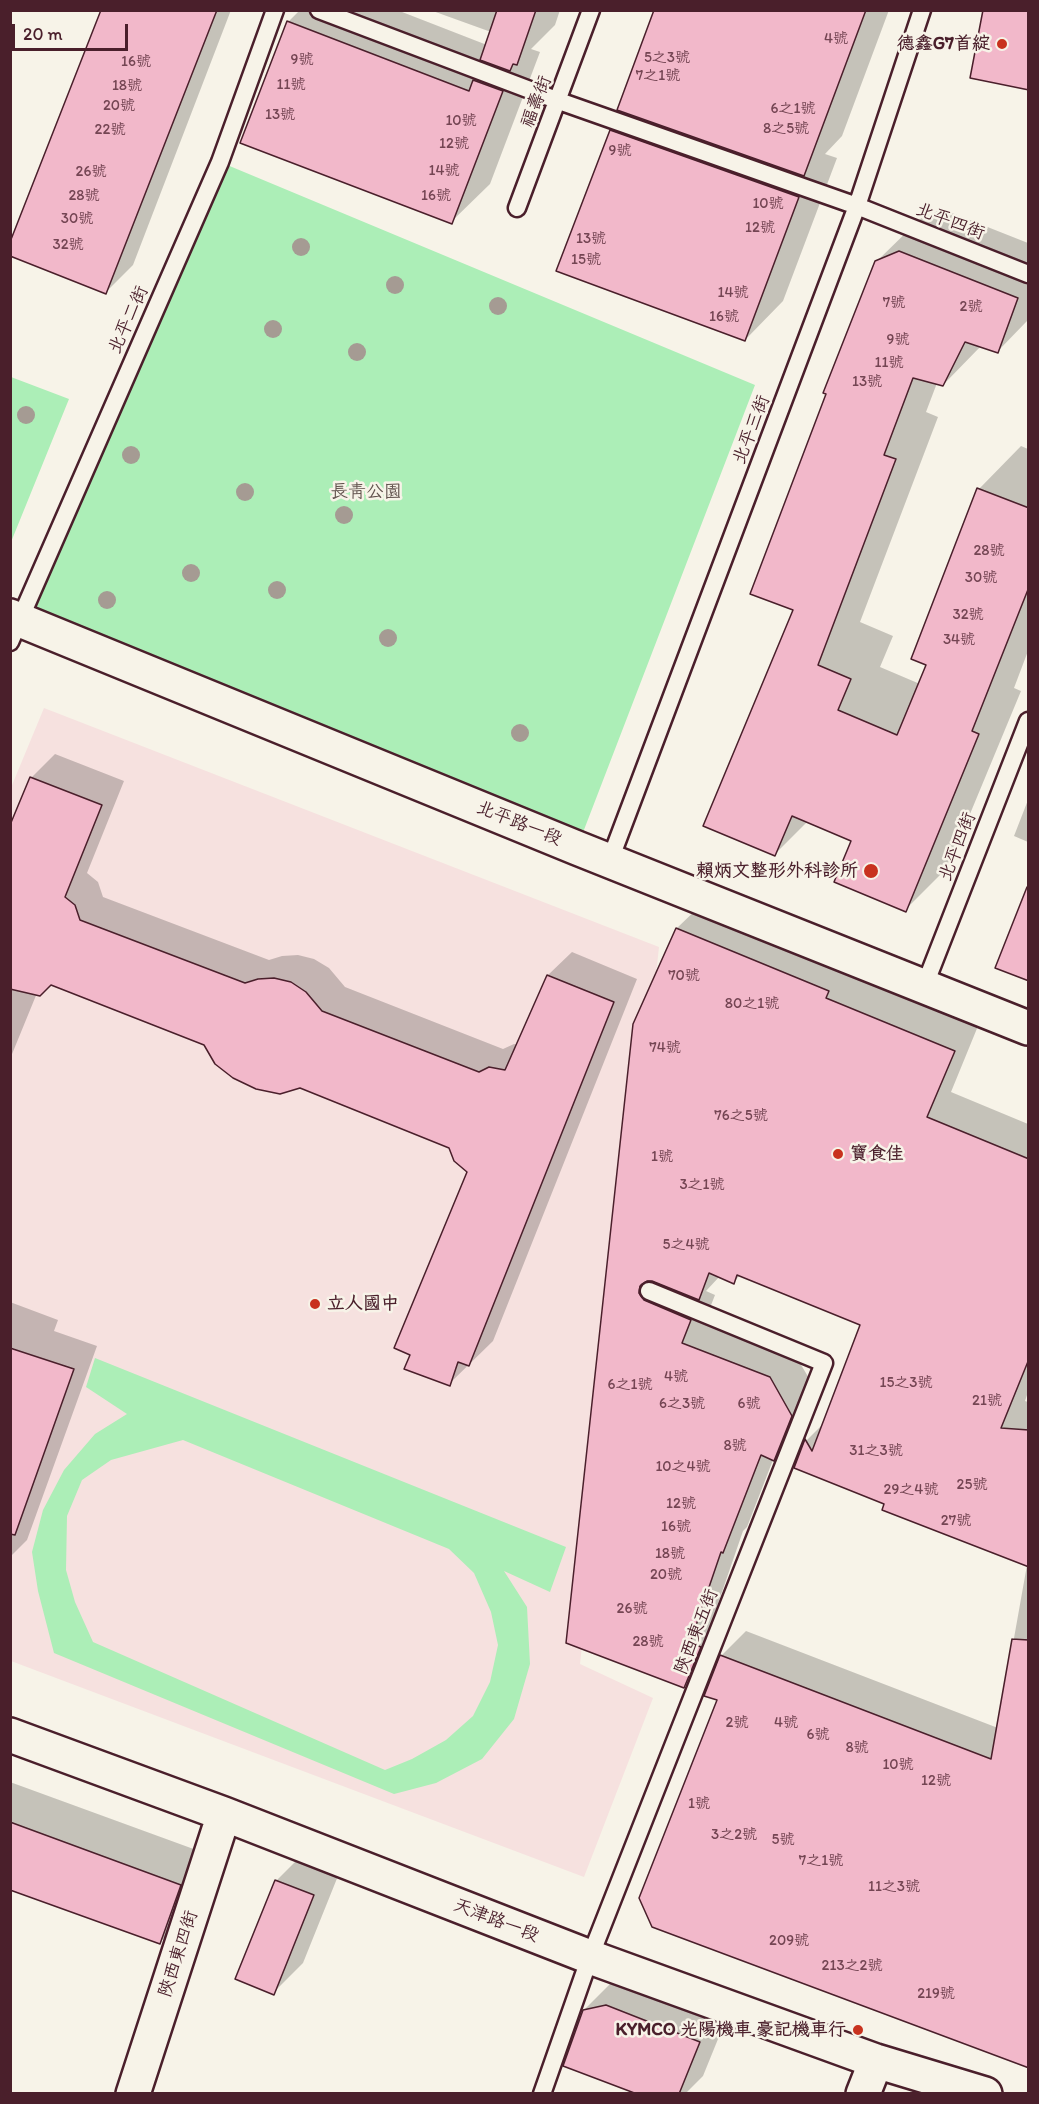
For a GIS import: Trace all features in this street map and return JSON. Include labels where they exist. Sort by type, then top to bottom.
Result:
[{"type":"street","name":"北平路一段","points":[[13,626],[610,860],[1029,1028]]},
{"type":"street","name":"天津路一段","points":[[10,1735],[224,1814],[590,1958],[876,2061],[986,2094]]},
{"type":"street","name":"陜西東四街","points":[[133,2094],[224,1814]]},
{"type":"street","points":[[863,2094],[876,2061]]},
{"type":"lane","name":"北平二街","points":[[13,626],[220,162],[275,10]]},
{"type":"lane","name":"北平四街","points":[[319,10],[559,101],[857,206],[1029,274]]},
{"type":"lane","name":"福壽街","points":[[517,208],[559,101],[591,10]]},
{"type":"lane","name":"北平三街","points":[[610,860],[857,206],[922,10]]},
{"type":"lane","name":"北平四街","points":[[924,987],[1029,721]]},
{"type":"lane","name":"陝西東五街","points":[[542,2094],[590,1958],[824,1363],[649,1291]]},
{"type":"shaded area","name":"立人國中","points":[[44,708],[659,947],[580,1664],[653,1698],[584,1877],[11,1661],[10,790]]},
{"type":"green space","name":"長青公園","points":[[220,162],[755,385],[577,848],[19,620]]},
{"type":"green space","points":[[10,377],[69,399],[11,542]]},
{"type":"green space","points":[[95,1358],[566,1547],[550,1592],[504,1571],[527,1607],[530,1664],[514,1719],[482,1759],[436,1783],[394,1794],[54,1653],[38,1591],[32,1552],[43,1510],[64,1470],[95,1434],[127,1414],[86,1387]],"holes":[[[183,1440],[449,1549],[474,1573],[491,1612],[498,1645],[490,1682],[473,1716],[446,1740],[412,1759],[385,1770],[93,1642],[75,1602],[66,1570],[67,1516],[82,1480],[111,1460]]]},
{"type":"building","points":[[101,10],[217,10],[106,294],[10,256],[10,242]]},
{"type":"building","points":[[497,10],[536,10],[517,65],[513,64],[510,71],[480,60]]},
{"type":"building","points":[[654,10],[866,10],[804,176],[617,110]]},
{"type":"building","name":"德鑫G7首綻","points":[[983,10],[1029,10],[1029,90],[970,78]]},
{"type":"building","points":[[287,21],[469,91],[473,80],[503,91],[452,224],[240,143]]},
{"type":"building","points":[[610,130],[799,197],[745,341],[556,271]]},
{"type":"building","points":[[899,251],[1018,298],[998,353],[965,342],[943,386],[913,378],[884,455],[896,459],[818,665],[851,679],[838,710],[897,735],[926,665],[911,659],[977,488],[1029,508],[1029,587],[972,731],[979,734],[906,912],[834,882],[851,841],[792,816],[775,856],[703,826],[793,610],[750,594],[826,394],[823,393],[875,261]]},
{"type":"building","points":[[30,777],[102,805],[65,897],[75,905],[80,920],[245,983],[274,978],[291,982],[306,992],[322,1011],[479,1072],[489,1067],[505,1070],[547,975],[614,1002],[469,1366],[458,1362],[450,1386],[404,1369],[410,1355],[394,1348],[467,1172],[454,1161],[449,1148],[300,1088],[280,1094],[256,1089],[233,1078],[215,1064],[204,1045],[51,985],[40,996],[10,989],[10,825]]},
{"type":"building","points":[[1027,887],[1029,887],[1029,981],[995,968]]},
{"type":"building","points":[[676,928],[829,991],[826,998],[955,1051],[927,1117],[1029,1159],[1029,1359],[1001,1428],[1029,1430],[1029,1567],[882,1510],[884,1504],[794,1468],[805,1439],[812,1451],[860,1325],[737,1275],[734,1284],[709,1273],[699,1300],[652,1281],[647,1281],[640,1286],[639,1293],[644,1300],[691,1320],[682,1343],[770,1377],[792,1416],[774,1461],[761,1455],[723,1553],[721,1552],[690,1643],[701,1647],[684,1688],[566,1643],[633,1024]]},
{"type":"building","points":[[10,1348],[74,1369],[15,1535],[10,1534]]},
{"type":"building","points":[[1012,1639],[1029,1640],[1029,2068],[652,1927],[639,1898],[717,1700],[704,1696],[720,1655],[991,1759]]},
{"type":"building","points":[[10,1822],[181,1885],[160,1944],[10,1890]]},
{"type":"building","points":[[275,1880],[314,1895],[274,1995],[235,1979]]},
{"type":"building","points":[[606,2005],[700,2042],[679,2094],[637,2094],[563,2066],[583,2010]]},
{"type":"place","name":"德鑫G7首綻","points":[[1002,44]]},
{"type":"place","name":"賴炳文整形外科診所","points":[[871,871]]},
{"type":"place","name":"寶食佳","points":[[838,1154]]},
{"type":"place","name":"立人國中","points":[[315,1304]]},
{"type":"place","name":"KYMCO 光陽機車 豪記機車行","points":[[858,2030]]}]
